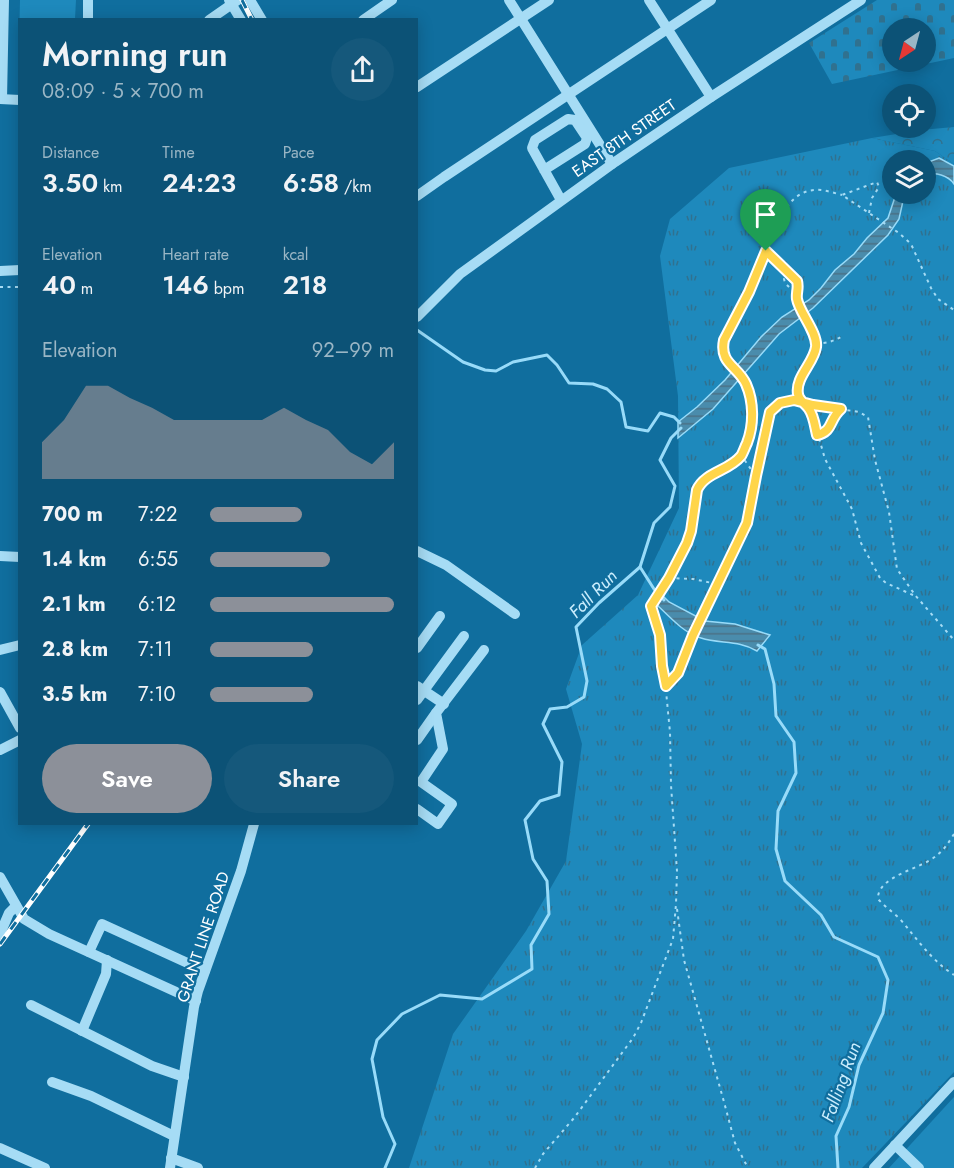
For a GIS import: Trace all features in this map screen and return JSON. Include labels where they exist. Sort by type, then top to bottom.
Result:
[{"type":"street","points":[[4,0],[1,99],[18,100]]},
{"type":"street","points":[[88,0],[88,18]]},
{"type":"street","points":[[250,0],[261,18]]},
{"type":"street","points":[[366,18],[392,0]]},
{"type":"street","points":[[509,0],[612,164]]},
{"type":"street","points":[[418,86],[549,0]]},
{"type":"street","points":[[649,0],[711,97]]},
{"type":"street","points":[[418,195],[711,0]]},
{"type":"street","name":"EAST 8TH STREET","points":[[418,316],[460,274],[561,200],[711,97],[861,0]]},
{"type":"street","points":[[212,18],[233,2],[241,18]]},
{"type":"street","points":[[544,170],[585,144],[587,138],[575,120],[568,119],[535,140],[532,148],[544,170],[561,200]]},
{"type":"street","points":[[0,278],[0,271],[18,270]]},
{"type":"street","points":[[418,551],[446,565],[514,614]]},
{"type":"street","points":[[0,556],[18,556]]},
{"type":"street","points":[[418,647],[440,616]]},
{"type":"street","points":[[444,704],[419,692],[464,636]]},
{"type":"street","points":[[0,650],[18,646]]},
{"type":"street","points":[[418,739],[484,650]]},
{"type":"street","points":[[0,692],[18,724]]},
{"type":"street","points":[[418,809],[438,824],[452,804],[421,782],[443,749],[436,713]]},
{"type":"street","points":[[0,750],[18,741]]},
{"type":"street","name":"GRANT LINE ROAD","points":[[170,1163],[196,1001],[241,871],[254,825]]},
{"type":"street","points":[[0,877],[21,915],[29,922],[49,934],[196,1001]]},
{"type":"street","points":[[0,934],[9,913],[16,906]]},
{"type":"street","points":[[89,952],[102,924],[206,971]]},
{"type":"street","points":[[82,1031],[106,974],[107,960]]},
{"type":"street","points":[[31,1005],[152,1066],[184,1077]]},
{"type":"street","points":[[52,1082],[91,1096],[174,1136]]},
{"type":"street","points":[[874,1168],[954,1082]]},
{"type":"street","points":[[895,1145],[919,1168]]},
{"type":"street","points":[[0,1148],[45,1168]]},
{"type":"street","points":[[170,1163],[198,1168]]},
{"type":"path","points":[[842,195],[876,182],[879,187],[872,198],[869,213]]},
{"type":"path","points":[[535,1168],[543,1154],[574,1118],[633,1038],[673,939],[677,871],[670,732],[660,635],[651,606],[669,578],[691,531],[699,485],[705,478],[731,464],[741,455],[752,428],[753,415],[746,382],[724,356],[722,349],[724,340],[749,292],[776,226],[791,201],[802,193],[815,189],[842,195],[911,244],[916,251],[924,276],[938,299],[954,310]]},
{"type":"path","points":[[766,251],[797,281],[797,299]]},
{"type":"path","points":[[790,274],[784,279],[785,283],[797,299],[816,343],[814,354],[799,385],[797,392],[799,398],[811,411],[825,459],[852,509],[861,543],[880,578],[886,583],[915,595]]},
{"type":"path","points":[[0,286],[18,287]]},
{"type":"path","points":[[816,343],[831,342],[843,336]]},
{"type":"path","points":[[666,686],[678,673],[693,635],[747,523],[770,412],[775,406],[786,401],[794,400],[859,412],[868,417],[875,460],[889,512],[897,569],[915,595],[954,640]]},
{"type":"path","points":[[817,435],[828,431],[833,417],[841,409]]},
{"type":"path","points":[[741,455],[756,476]]},
{"type":"path","points":[[669,578],[693,579],[717,585]]},
{"type":"path","points":[[954,834],[937,856],[891,879],[880,889],[878,899],[900,919],[920,945],[938,963],[954,975]]},
{"type":"path","points":[[676,904],[684,960],[735,1143],[748,1168]]},
{"type":"green space","points":[[20,0],[76,0],[75,18],[20,18]]},
{"type":"green space","points":[[877,0],[954,0],[954,58],[936,62],[936,18],[882,18],[882,72],[888,72],[832,84],[809,43]]},
{"type":"green space","points":[[954,127],[954,164],[936,150],[872,138],[936,138],[936,129]]},
{"type":"green space","points":[[872,138],[930,150],[882,150],[882,204],[936,204],[936,152],[954,164],[954,1072],[862,1168],[409,1168],[453,1034],[526,931],[566,861],[582,744],[566,689],[582,645],[638,595],[679,508],[678,396],[660,256],[670,219],[729,168]]},
{"type":"green space","points":[[954,1097],[954,1168],[889,1168]]},
{"type":"shaded area","points":[[939,158],[954,166],[954,184],[948,178],[936,174],[936,159]]},
{"type":"shaded area","points":[[893,204],[902,204],[899,219],[888,235],[813,308],[779,334],[713,409],[678,438],[678,422],[725,380],[761,337],[782,317],[809,300],[835,270],[854,254],[888,218]]},
{"type":"shaded area","points":[[664,597],[705,621],[735,624],[770,635],[757,651],[743,645],[694,636],[655,603]]},
{"type":"waterway","points":[[418,331],[463,362],[485,370],[496,371],[513,362],[547,355],[569,383],[593,384],[607,389],[621,402],[626,427],[648,431],[660,413],[674,417],[680,423]]},
{"type":"waterway","name":"Fall Run","points":[[385,1168],[395,1144],[383,1117],[372,1059],[377,1040],[402,1014],[440,995],[482,999],[532,969],[531,945],[549,914],[547,881],[533,859],[525,820],[540,801],[559,795],[562,762],[543,724],[550,709],[567,707],[584,697],[587,681],[576,627],[640,567],[654,523],[670,507],[675,486],[660,460],[671,438],[681,428]]},
{"type":"waterway","name":"Falling Run","points":[[640,567],[664,600]]},
{"type":"waterway","name":"Falling Run","points":[[758,645],[765,649],[774,684],[776,716],[794,742],[796,773],[778,811],[776,849],[785,881],[821,915],[834,937],[878,957],[888,980],[883,1013],[859,1065],[849,1107],[836,1136],[838,1168]]},
{"type":"railway","points":[[242,0],[251,18]]},
{"type":"railway","points":[[0,944],[87,825]]},
{"type":"route","points":[[766,251],[749,292],[724,340],[722,349],[724,356],[746,382],[753,415],[752,428],[741,455],[731,464],[705,478],[699,485],[687,543],[651,606],[661,640],[662,666],[666,686],[678,673],[693,635],[747,523],[770,412],[780,403],[794,400],[803,403],[813,405],[841,409],[833,417],[828,431],[817,435],[811,411],[807,406],[803,403],[799,398],[797,392],[814,354],[816,343],[797,299],[797,281],[766,251]]}]
